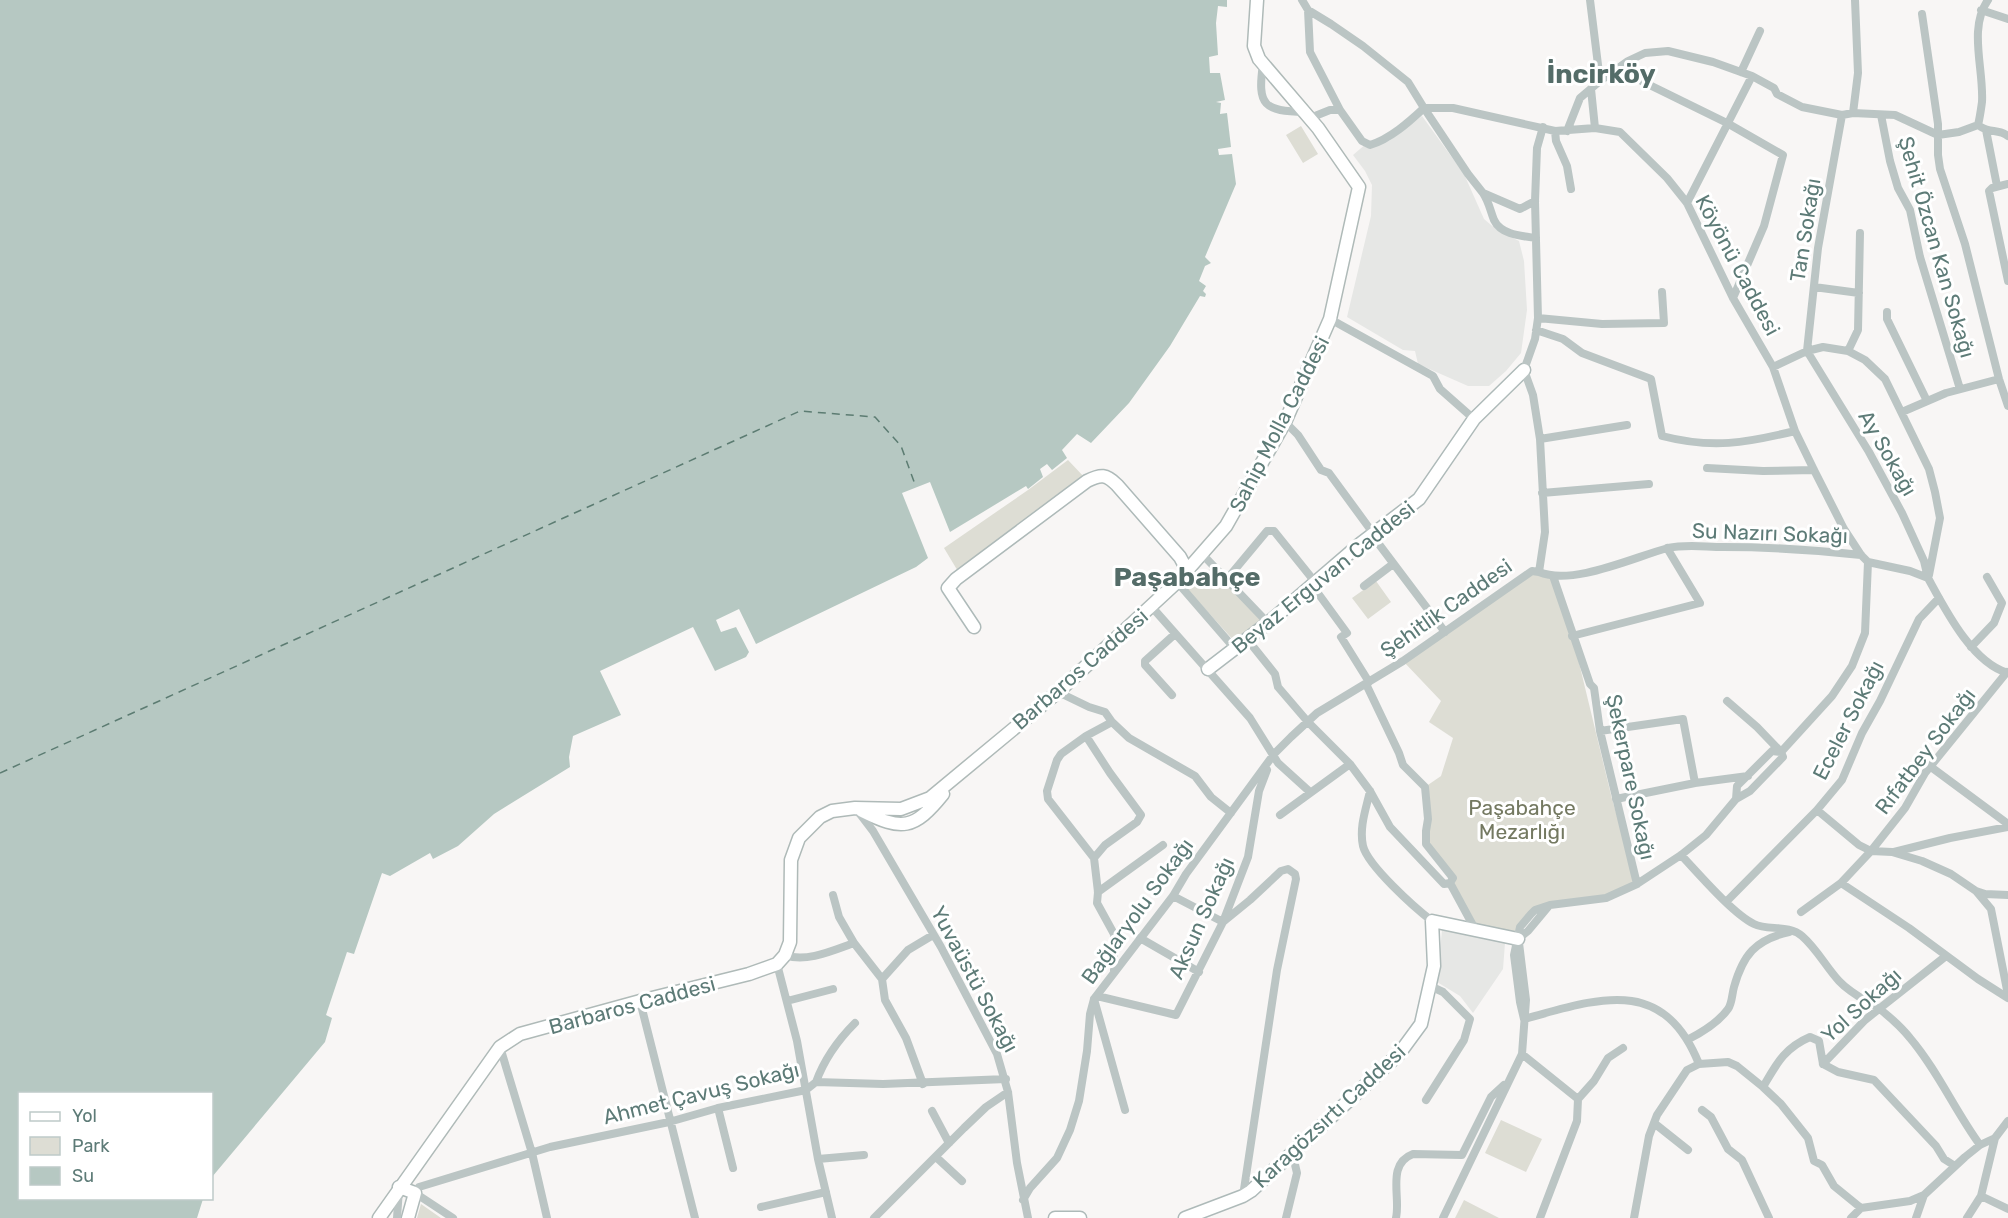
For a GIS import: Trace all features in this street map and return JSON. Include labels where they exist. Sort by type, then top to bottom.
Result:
[{"type":"main road","name":"Sahip Molla Caddesi","points":[[1202,554],[1226,526],[1285,422],[1330,319],[1359,187],[1307,115],[1263,64],[1254,46],[1257,0]]},
{"type":"main road","name":"Beyaz Erguvan Caddesi","points":[[1208,669],[1268,623],[1313,583],[1419,499],[1474,419],[1524,370]]},
{"type":"main road","points":[[974,627],[948,588],[965,573],[1101,474],[1117,485],[1180,557],[1187,570]]},
{"type":"main road","name":"Barbaros Caddesi","points":[[855,808],[890,824],[904,825],[920,819],[947,789],[953,778],[1058,692],[1177,582],[1202,554]]},
{"type":"main road","points":[[781,959],[790,942],[791,860],[799,838],[820,817],[832,812],[855,808]]},
{"type":"main road","points":[[1432,921],[1518,939]]},
{"type":"main road","name":"Karagözsırtı Caddesi","points":[[1185,1218],[1251,1191],[1399,1054],[1421,1024],[1434,966],[1432,921]]},
{"type":"main road","name":"Barbaros Caddesi","points":[[383,1215],[399,1187],[500,1047],[520,1034],[748,974],[781,959]]},
{"type":"main road","points":[[399,1187],[415,1193],[408,1218]]},
{"type":"main road","points":[[1055,1218],[1080,1218]]},
{"type":"street","points":[[1302,0],[1308,10],[1363,46],[1408,82],[1461,165],[1488,200],[1494,220],[1506,232],[1536,238]]},
{"type":"street","points":[[1590,0],[1600,81]]},
{"type":"street","points":[[1853,113],[1858,73],[1856,0]]},
{"type":"street","points":[[1988,0],[1981,10],[1979,36],[1982,127],[1997,186]]},
{"type":"street","points":[[1308,10],[1310,52],[1340,110],[1362,141],[1370,145],[1379,142],[1424,108]]},
{"type":"street","points":[[1981,10],[2008,20]]},
{"type":"street","points":[[1922,14],[1938,135],[1940,169],[1965,244],[1999,379],[2006,389],[2008,406]]},
{"type":"street","points":[[1741,72],[1760,31]]},
{"type":"street","points":[[1567,131],[1580,98],[1600,81],[1628,61],[1645,53],[1668,51],[1713,62],[1752,76],[1774,88],[1777,94],[1802,107],[1842,115],[1853,113],[1895,115],[1938,135],[1982,127],[2005,132]]},
{"type":"street","points":[[1263,64],[1260,81],[1261,94],[1272,109],[1307,115],[1340,110]]},
{"type":"street","points":[[1617,69],[1727,123],[1783,156],[1764,226],[1733,298]]},
{"type":"street","points":[[1687,202],[1752,76]]},
{"type":"street","points":[[1591,89],[1595,128]]},
{"type":"street","name":"Köyönü Caddesi","points":[[1424,108],[1453,108],[1555,131],[1595,128],[1620,132],[1667,178],[1687,202],[1733,298],[1773,367],[1795,431],[1814,470],[1844,529],[1868,562]]},
{"type":"street","name":"Tan Sokağı","points":[[1807,351],[1818,248],[1842,115]]},
{"type":"street","name":"Şehit Özcan Kan Sokağı","points":[[1881,115],[1890,161],[1898,188],[1910,210],[1920,257],[1960,389]]},
{"type":"street","points":[[1524,370],[1538,318],[1535,201],[1537,148],[1543,128]]},
{"type":"street","points":[[1555,131],[1556,141],[1568,166],[1571,189]]},
{"type":"street","points":[[2008,184],[1997,186],[1989,191],[2008,281]]},
{"type":"street","points":[[1483,193],[1520,209],[1535,201]]},
{"type":"street","points":[[1848,351],[1858,330],[1860,233]]},
{"type":"street","points":[[1814,287],[1859,293]]},
{"type":"street","points":[[1538,318],[1602,324],[1664,322],[1662,292]]},
{"type":"street","points":[[1887,312],[1887,319],[1927,401]]},
{"type":"street","points":[[1330,319],[1433,376],[1440,389],[1474,419]]},
{"type":"street","points":[[1536,330],[1563,339],[1582,352],[1651,379],[1662,436],[1722,445],[1795,431]]},
{"type":"street","points":[[1773,367],[1807,351],[1823,347],[1848,351],[1865,360],[1885,379],[1902,412],[1929,470],[1940,518],[1928,578],[1910,571],[1868,562],[1865,633],[1852,666],[1832,696],[1781,752]]},
{"type":"street","name":"Ay Sokağı","points":[[1807,351],[1869,452],[1917,545],[1928,578],[1939,598],[1971,647],[1998,670],[2007,672]]},
{"type":"street","name":"Şehitlik Caddesi","points":[[1274,754],[1317,713],[1445,632],[1532,571],[1539,572],[1545,532],[1540,439],[1533,395],[1524,370]]},
{"type":"street","points":[[1902,412],[1960,389],[1999,379]]},
{"type":"street","points":[[1285,422],[1298,435],[1321,470],[1329,473],[1393,564],[1445,632]]},
{"type":"street","points":[[1540,439],[1627,424]]},
{"type":"street","points":[[1707,468],[1814,470]]},
{"type":"street","points":[[1542,494],[1649,484]]},
{"type":"street","points":[[1227,579],[1267,531],[1274,531],[1347,633],[1341,637],[1367,683],[1403,765],[1425,787],[1428,819],[1426,844],[1453,878],[1450,883]]},
{"type":"street","name":"Su Nazırı Sokağı","points":[[1539,572],[1553,576],[1576,574],[1641,558],[1667,548],[1693,546],[1788,548],[1861,555]]},
{"type":"street","points":[[1572,636],[1700,603],[1667,548]]},
{"type":"street","points":[[1202,554],[1268,623]]},
{"type":"street","points":[[1364,586],[1393,564]]},
{"type":"street","name":"Şekerpare Sokağı","points":[[1553,576],[1572,636],[1590,684],[1594,688],[1600,730],[1637,884]]},
{"type":"street","points":[[1971,647],[1994,623],[2002,603],[1987,577]]},
{"type":"street","points":[[1177,582],[1234,649]]},
{"type":"street","name":"Eceler Sokağı","points":[[1727,901],[1817,810],[1842,780],[1862,733],[1919,619],[1939,598]]},
{"type":"street","points":[[1151,606],[1250,718],[1278,763],[1310,792]]},
{"type":"street","points":[[1172,694],[1145,665],[1145,661],[1175,634]]},
{"type":"street","points":[[1247,639],[1275,674],[1278,687],[1308,722],[1350,764],[1370,791],[1390,827],[1444,884],[1450,883]]},
{"type":"street","name":"Rıfatbey Sokağı","points":[[1801,912],[1841,883],[1871,851],[1905,808],[1931,767],[2007,672]]},
{"type":"street","points":[[1058,692],[1105,712],[1129,738],[1195,776],[1211,796],[1231,813]]},
{"type":"street","points":[[1443,1218],[1521,1054],[1526,1000],[1518,939],[1520,927],[1535,910],[1550,905],[1606,898],[1637,884],[1681,855],[1706,835],[1736,799],[1750,791],[1783,757],[1757,727],[1727,701]]},
{"type":"street","points":[[1600,730],[1683,718],[1695,783]]},
{"type":"street","points":[[1112,722],[1086,736],[1061,754],[1047,791],[1048,800],[1094,858],[1097,903],[1114,934],[1114,972]]},
{"type":"street","points":[[1086,736],[1110,774],[1141,815],[1137,822],[1105,845],[1094,858]]},
{"type":"street","points":[[1736,799],[1737,786],[1772,751],[1781,752]]},
{"type":"street","name":"Bağlaryolu Sokağı","points":[[1023,1200],[1030,1188],[1057,1158],[1070,1130],[1079,1101],[1090,1014],[1096,998],[1173,896],[1186,874],[1274,754]]},
{"type":"street","name":"Aksun Sokağı","points":[[1096,998],[1176,1015],[1223,922],[1248,857],[1259,791],[1274,754]]},
{"type":"street","points":[[1280,815],[1350,764]]},
{"type":"street","points":[[1931,767],[2008,826]]},
{"type":"street","points":[[1616,799],[1695,783],[1748,776]]},
{"type":"street","points":[[1370,791],[1361,825],[1364,848],[1381,872],[1415,908],[1432,921]]},
{"type":"street","name":"Yuvaüstü Sokağı","points":[[855,808],[873,831],[963,986],[997,1054],[1006,1080],[1023,1200],[1028,1218]]},
{"type":"street","points":[[1817,810],[1859,845],[1871,851],[1892,852],[1922,861],[1951,874],[1976,891],[1985,894],[2008,895]]},
{"type":"street","points":[[1892,852],[2008,826]]},
{"type":"street","points":[[1098,892],[1163,845]]},
{"type":"street","points":[[1681,855],[1739,915],[1756,926],[1800,934],[1827,963],[1839,981],[1851,992],[1880,1010],[1910,1037],[1942,1082],[1965,1125],[1980,1145]]},
{"type":"street","points":[[1173,896],[1223,922],[1281,871],[1288,869],[1296,879],[1277,970],[1243,1196]]},
{"type":"street","points":[[1450,883],[1476,931]]},
{"type":"street","points":[[1841,883],[2008,996]]},
{"type":"street","points":[[1976,891],[1991,909],[2008,996]]},
{"type":"street","points":[[833,895],[839,917],[854,944],[882,979],[885,1000],[906,1038],[923,1084]]},
{"type":"street","points":[[1687,1040],[1702,1032],[1729,1009],[1742,963],[1753,948],[1771,936],[1792,931]]},
{"type":"street","points":[[882,979],[908,950],[933,935]]},
{"type":"street","points":[[1140,938],[1199,972]]},
{"type":"street","points":[[832,1218],[818,1158],[797,1041],[787,1002],[781,959],[811,957],[854,944]]},
{"type":"street","name":"Yol Sokağı","points":[[1946,956],[1865,1020],[1823,1064],[1838,1072],[1874,1080],[1936,1146],[1944,1159],[1954,1166]]},
{"type":"street","points":[[1426,1100],[1464,1040],[1470,1019],[1443,992],[1430,986]]},
{"type":"street","points":[[787,1002],[833,989]]},
{"type":"street","points":[[1096,998],[1125,1110]]},
{"type":"street","points":[[1524,1019],[1575,1005],[1626,999],[1648,1004],[1665,1013],[1687,1040],[1699,1064]]},
{"type":"street","points":[[640,1001],[695,1218]]},
{"type":"street","points":[[816,1082],[830,1053],[843,1034],[855,1023]]},
{"type":"street","points":[[1763,1087],[1782,1056],[1793,1046],[1810,1037],[1819,1041],[1823,1064]]},
{"type":"street","points":[[500,1047],[532,1153],[547,1218]]},
{"type":"street","points":[[1540,1218],[1577,1121],[1578,1099],[1594,1081],[1608,1058],[1623,1048]]},
{"type":"street","points":[[1521,1054],[1578,1099]]},
{"type":"street","points":[[1634,1218],[1649,1136],[1657,1115],[1687,1070],[1699,1064],[1728,1062],[1737,1066],[1781,1104],[1808,1138],[1814,1161],[1822,1165],[1834,1186],[1861,1208]]},
{"type":"street","name":"Ahmet Çavuş Sokağı","points":[[415,1193],[419,1187],[532,1153],[669,1122],[718,1108],[806,1090],[816,1082],[923,1084],[1006,1080]]},
{"type":"street","points":[[1396,1218],[1395,1182],[1399,1164],[1406,1157],[1420,1154],[1462,1155],[1491,1097],[1508,1082]]},
{"type":"street","points":[[874,1218],[986,1107],[1008,1092]]},
{"type":"street","points":[[718,1108],[733,1168]]},
{"type":"street","points":[[1702,1110],[1711,1117],[1728,1149],[1742,1160],[1769,1218]]},
{"type":"street","points":[[932,1111],[949,1143]]},
{"type":"street","points":[[1967,1218],[1981,1196],[1995,1138],[2008,1121]]},
{"type":"street","points":[[1654,1123],[1688,1150]]},
{"type":"street","points":[[1851,1218],[1861,1208],[1910,1201],[1923,1195],[1980,1145],[1995,1138]]},
{"type":"street","points":[[1286,1218],[1297,1173],[1292,1152]]},
{"type":"street","points":[[818,1158],[864,1155]]},
{"type":"street","points":[[936,1156],[962,1181]]},
{"type":"street","points":[[397,1218],[399,1187]]},
{"type":"street","points":[[761,1207],[826,1192]]},
{"type":"street","points":[[415,1193],[453,1218]]},
{"type":"street","points":[[1916,1218],[1923,1195]]},
{"type":"street","points":[[1981,1196],[2008,1209]]},
{"type":"shaded area","points":[[1422,116],[1464,174],[1484,219],[1497,230],[1519,241],[1524,261],[1527,310],[1521,353],[1489,386],[1468,386],[1418,364],[1415,351],[1403,350],[1347,317],[1371,216],[1372,185],[1353,155],[1367,143],[1389,141]]},
{"type":"shaded area","points":[[1442,930],[1505,943],[1503,969],[1473,1013],[1460,996],[1437,982]]},
{"type":"green space","points":[[1301,126],[1318,154],[1303,163],[1286,135]]},
{"type":"green space","points":[[1068,460],[1085,478],[959,573],[944,548]]},
{"type":"green space","points":[[1212,567],[1262,622],[1236,643],[1187,589]]},
{"type":"green space","name":"Paşabahçe Mezarlığı","points":[[1532,571],[1553,576],[1573,638],[1612,799],[1637,884],[1606,898],[1535,910],[1520,927],[1518,939],[1476,931],[1430,843],[1425,787],[1441,776],[1453,738],[1429,722],[1441,701],[1403,661]]},
{"type":"green space","points":[[1376,581],[1391,602],[1368,619],[1352,598]]},
{"type":"green space","points":[[1501,1120],[1542,1139],[1526,1172],[1485,1153]]},
{"type":"green space","points":[[1464,1200],[1499,1218],[1455,1218]]},
{"type":"green space","points":[[421,1204],[441,1218],[417,1218]]},
{"type":"water","points":[[0,0],[1227,0],[1227,7],[1218,6],[1216,23],[1218,55],[1209,57],[1210,73],[1220,73],[1225,100],[1216,102],[1221,103],[1220,114],[1227,113],[1231,147],[1218,149],[1219,155],[1232,154],[1236,184],[1205,257],[1211,263],[1205,266],[1199,281],[1206,286],[1203,291],[1206,294],[1205,297],[1200,296],[1170,346],[1129,403],[1091,443],[1077,434],[1062,450],[1067,458],[1052,470],[1047,464],[1040,469],[1043,477],[1028,489],[1026,486],[950,532],[930,482],[902,493],[928,558],[916,567],[756,644],[739,609],[716,620],[721,632],[736,627],[749,652],[746,657],[715,671],[693,627],[600,671],[621,715],[573,736],[569,757],[570,767],[494,814],[458,846],[433,859],[430,853],[390,876],[382,873],[354,954],[347,952],[326,1015],[332,1018],[325,1042],[213,1176],[213,1092],[18,1092],[18,1200],[203,1200],[197,1218],[0,1218]]},
{"type":"ferry route","points":[[0,773],[800,411],[875,417],[901,446],[916,487]]},
{"type":"district","name":"İncirköy","points":[[1601,74]]},
{"type":"district","name":"Paşabahçe","points":[[1187,577]]}]
